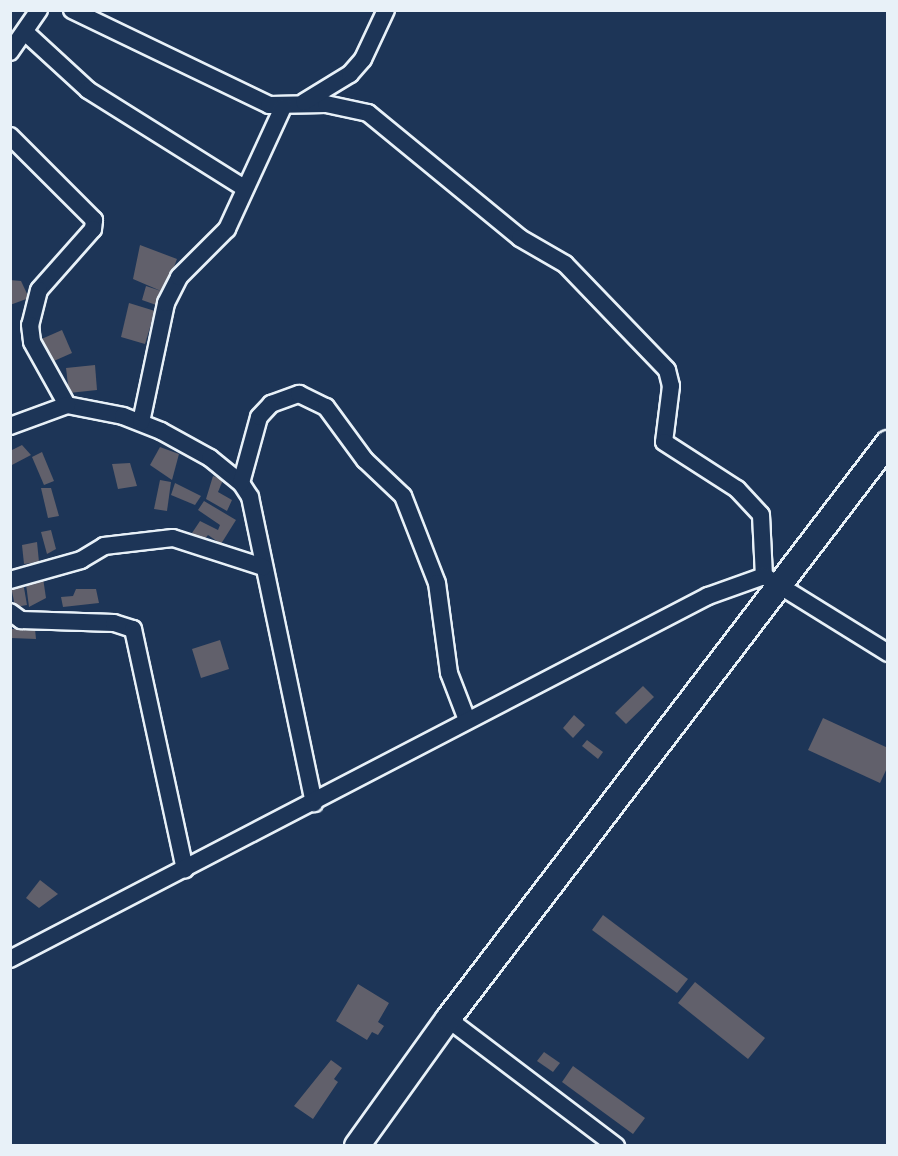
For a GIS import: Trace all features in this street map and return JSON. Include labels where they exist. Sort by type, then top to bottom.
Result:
[{"type":"street","points":[[10,52],[39,10]]},
{"type":"street","points":[[72,10],[269,105],[351,107],[368,113],[520,238],[580,276],[667,370],[671,386],[664,442],[737,489],[761,514],[772,581]]},
{"type":"street","points":[[141,422],[166,303],[179,277],[227,229],[244,188],[291,106],[350,74],[363,59],[386,10]]},
{"type":"street","points":[[25,32],[88,90],[244,188]]},
{"type":"street","points":[[10,136],[94,220],[93,229],[39,290],[30,325],[32,342],[67,405]]},
{"type":"street","points":[[241,483],[259,417],[271,404],[299,394],[326,407],[365,460],[403,496],[437,583],[449,673],[467,720]]},
{"type":"street","points":[[10,426],[67,405],[141,422],[210,458],[241,483],[255,512],[263,567],[314,803]]},
{"type":"street","points":[[357,1146],[448,1018],[772,581],[888,443]]},
{"type":"street","points":[[10,580],[81,560],[104,546],[173,538],[263,567]]},
{"type":"street","points":[[10,959],[314,803],[467,720],[708,596],[772,581],[888,653]]},
{"type":"street","points":[[10,612],[21,620],[114,623],[133,629],[185,869]]},
{"type":"street","points":[[448,1018],[616,1146]]},
{"type":"building","points":[[140,245],[177,259],[159,306],[142,300],[146,286],[161,291],[133,279]]},
{"type":"building","points":[[10,280],[21,281],[29,298],[10,305]]},
{"type":"building","points":[[129,303],[155,311],[145,344],[121,337]]},
{"type":"building","points":[[62,330],[72,353],[47,364],[37,341]]},
{"type":"building","points":[[95,365],[97,390],[69,393],[66,368]]},
{"type":"building","points":[[22,445],[31,455],[10,466],[10,451]]},
{"type":"building","points":[[160,447],[179,454],[172,480],[150,465]]},
{"type":"building","points":[[42,452],[54,481],[44,485],[32,457]]},
{"type":"building","points":[[130,463],[137,486],[118,489],[112,464]]},
{"type":"building","points":[[213,476],[223,480],[218,492],[232,500],[227,511],[206,499]]},
{"type":"building","points":[[160,480],[171,482],[167,511],[154,509]]},
{"type":"building","points":[[175,483],[201,496],[195,505],[171,495]]},
{"type":"building","points":[[41,488],[51,488],[59,516],[48,518]]},
{"type":"building","points":[[204,501],[236,520],[221,544],[208,535],[204,540],[192,533],[200,521],[218,530],[220,525],[198,510]]},
{"type":"building","points":[[51,530],[56,549],[47,554],[41,532]]},
{"type":"building","points":[[37,542],[39,562],[24,564],[22,545]]},
{"type":"building","points":[[43,578],[46,598],[29,607],[26,584]]},
{"type":"building","points":[[23,582],[27,605],[15,607],[11,586]]},
{"type":"building","points":[[76,589],[96,589],[99,603],[63,607],[61,597],[73,596]]},
{"type":"building","points":[[10,629],[35,629],[36,639],[11,638]]},
{"type":"building","points":[[220,640],[229,669],[201,678],[192,649]]},
{"type":"building","points":[[643,686],[654,697],[626,724],[615,713]]},
{"type":"building","points":[[574,715],[585,725],[573,738],[563,728]]},
{"type":"building","points":[[823,718],[888,748],[888,766],[880,783],[808,750]]},
{"type":"building","points":[[587,740],[603,752],[598,759],[582,746]]},
{"type":"building","points":[[40,880],[58,894],[39,908],[26,898]]},
{"type":"building","points":[[603,915],[688,979],[677,993],[592,930]]},
{"type":"building","points":[[695,982],[765,1038],[748,1059],[678,1003]]},
{"type":"building","points":[[358,984],[389,1003],[378,1022],[384,1026],[378,1035],[372,1032],[367,1040],[336,1021]]},
{"type":"building","points":[[544,1052],[560,1063],[553,1072],[537,1061]]},
{"type":"building","points":[[331,1060],[342,1068],[334,1079],[338,1082],[313,1119],[294,1106]]},
{"type":"building","points":[[573,1066],[645,1118],[633,1134],[562,1082]]}]
